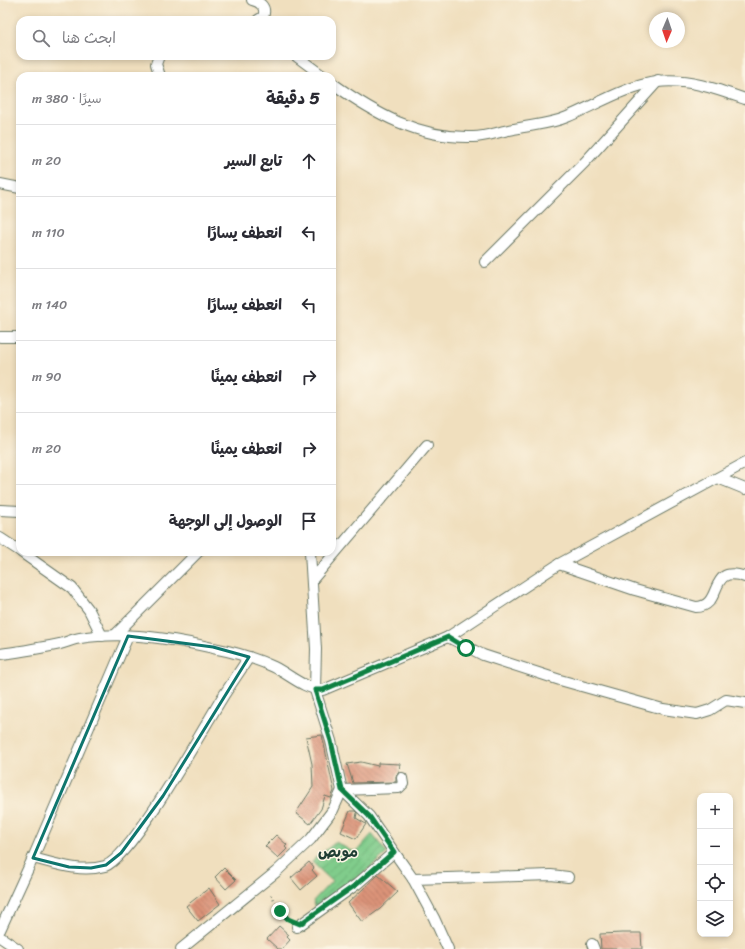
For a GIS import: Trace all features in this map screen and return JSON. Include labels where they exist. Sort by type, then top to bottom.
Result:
[{"type":"street","points":[[252,0],[264,7],[263,16]]},
{"type":"street","points":[[158,60],[156,64],[159,72]]},
{"type":"street","points":[[301,60],[318,72]]},
{"type":"street","points":[[336,85],[398,124],[434,135],[474,137],[565,118],[620,93],[644,84],[658,81],[706,86],[745,99]]},
{"type":"street","points":[[485,262],[580,167],[658,81]]},
{"type":"street","points":[[0,184],[16,187]]},
{"type":"street","points":[[0,337],[16,337]]},
{"type":"street","points":[[336,552],[427,445]]},
{"type":"street","points":[[0,654],[34,649],[80,638],[115,635],[128,636],[213,647],[249,657],[273,667],[315,690],[323,690],[448,637],[559,564],[745,463]]},
{"type":"street","points":[[718,478],[745,489]]},
{"type":"street","points":[[0,510],[16,510]]},
{"type":"street","points":[[0,538],[16,549]]},
{"type":"street","points":[[26,556],[72,588],[89,610],[102,636]]},
{"type":"street","points":[[115,635],[194,556]]},
{"type":"street","points":[[310,556],[316,649],[315,690],[331,741],[342,790],[369,816],[412,879],[434,918],[447,949]]},
{"type":"street","points":[[312,580],[332,556]]},
{"type":"street","points":[[559,564],[635,590],[696,607],[702,607],[709,603],[722,578],[728,574],[735,574],[745,577]]},
{"type":"street","points":[[0,930],[33,858],[128,636]]},
{"type":"street","points":[[448,637],[483,656],[560,680],[663,709],[698,714],[710,710],[726,700],[745,703]]},
{"type":"street","points":[[33,858],[69,867],[91,868],[106,865],[121,853],[163,796],[223,696],[249,657]]},
{"type":"street","points":[[342,790],[399,788],[403,784],[402,778]]},
{"type":"street","points":[[181,949],[276,872],[311,839],[333,810],[342,790]]},
{"type":"street","points":[[299,926],[357,884],[394,852]]},
{"type":"street","points":[[412,879],[551,875],[568,877]]},
{"type":"street","points":[[0,936],[18,949]]},
{"type":"path","points":[[271,895],[280,911],[288,919],[299,926]]},
{"type":"highlighted area","points":[[128,636],[213,647],[249,657],[163,796],[121,853],[106,865],[91,868],[69,867],[33,858]]},
{"type":"green space","points":[[372,834],[387,853],[318,912],[313,901],[332,881],[312,862],[314,859],[336,842],[351,851],[357,851]]},
{"type":"building","points":[[322,735],[334,791],[331,798],[325,796],[321,809],[310,824],[296,813],[313,787],[312,764],[306,737]]},
{"type":"building","points":[[361,762],[378,766],[378,763],[400,764],[399,772],[396,776],[396,782],[353,783],[347,764]]},
{"type":"building","points":[[350,811],[355,811],[357,813],[356,818],[366,824],[356,839],[341,832]]},
{"type":"building","points":[[276,835],[287,845],[285,847],[287,849],[278,858],[265,846]]},
{"type":"building","points":[[309,862],[314,868],[312,870],[317,876],[301,890],[291,878]]},
{"type":"building","points":[[224,868],[236,880],[226,889],[215,877]]},
{"type":"building","points":[[378,875],[398,892],[380,909],[362,922],[348,903]]},
{"type":"building","points":[[209,888],[220,904],[198,921],[186,906]]},
{"type":"building","points":[[279,926],[289,935],[287,937],[290,940],[282,949],[278,949],[267,939]]},
{"type":"building","points":[[641,933],[642,949],[601,949],[600,934]]},
{"type":"district","name":"موبص","points":[[338,852]]},
{"type":"route","points":[[280,911],[288,919],[300,924],[357,884],[394,852],[369,816],[342,790],[331,741],[315,690],[323,690],[448,637],[466,648]]}]
